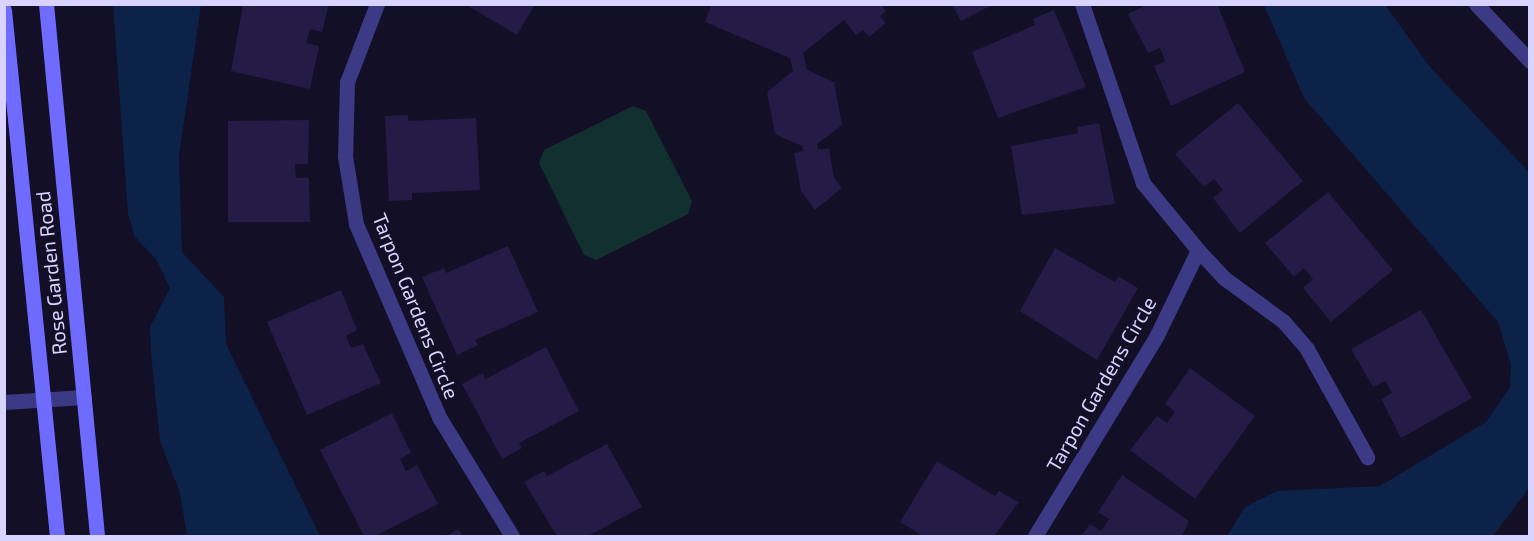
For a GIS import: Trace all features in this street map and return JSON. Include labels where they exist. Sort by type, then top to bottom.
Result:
[{"type":"street","name":"Rose Garden Road","points":[[45,4],[98,537]]},
{"type":"street","name":"Tarpon Gardens Circle","points":[[377,4],[347,82],[345,156],[356,224],[439,417],[512,537]]},
{"type":"street","points":[[1082,4],[1143,183],[1224,278],[1284,321],[1307,349],[1367,457]]},
{"type":"street","points":[[1476,4],[1530,61]]},
{"type":"street","name":"Rose Garden Road","points":[[4,10],[57,537]]},
{"type":"street","name":"Tarpon Gardens Circle","points":[[1035,537],[1157,335],[1198,250]]},
{"type":"street","points":[[4,402],[45,402],[84,397]]},
{"type":"green space","points":[[633,106],[646,111],[692,201],[688,214],[596,260],[584,255],[539,163],[544,150]]},
{"type":"water","points":[[113,5],[201,5],[179,156],[182,252],[224,297],[226,344],[320,536],[187,536],[180,493],[160,441],[151,354],[150,327],[170,288],[156,259],[135,237],[128,214]]},
{"type":"water","points":[[1264,5],[1385,5],[1430,67],[1529,172],[1529,488],[1493,536],[1227,536],[1245,507],[1277,491],[1380,486],[1486,422],[1510,387],[1511,365],[1498,322],[1304,98]]},
{"type":"building","points":[[243,4],[329,4],[322,32],[310,29],[306,43],[319,46],[310,89],[231,71]]},
{"type":"building","points":[[465,4],[535,4],[517,35]]},
{"type":"building","points":[[712,4],[881,4],[886,11],[880,16],[886,23],[869,37],[863,30],[856,35],[844,20],[803,53],[807,70],[834,82],[842,125],[817,144],[818,150],[829,148],[834,178],[842,188],[815,210],[801,191],[794,153],[803,151],[802,146],[775,134],[767,92],[793,71],[790,58],[705,22]]},
{"type":"building","points":[[952,4],[994,4],[961,21]]},
{"type":"building","points":[[1149,4],[1217,4],[1245,72],[1171,106],[1154,66],[1165,61],[1160,48],[1148,53],[1128,14]]},
{"type":"building","points":[[1054,10],[1086,87],[998,118],[972,52],[1035,25],[1033,19]]},
{"type":"building","points":[[1238,103],[1303,181],[1240,233],[1213,198],[1223,190],[1214,179],[1204,187],[1175,154]]},
{"type":"building","points":[[408,115],[408,121],[476,118],[480,190],[412,193],[412,200],[389,201],[385,116]]},
{"type":"building","points":[[309,120],[308,164],[295,164],[296,178],[309,178],[310,222],[228,222],[228,121]]},
{"type":"building","points":[[1099,123],[1115,204],[1022,215],[1011,146],[1078,133],[1077,127]]},
{"type":"building","points":[[1328,192],[1393,270],[1331,322],[1303,288],[1313,279],[1304,268],[1294,277],[1265,243]]},
{"type":"building","points":[[508,246],[538,312],[475,340],[478,345],[457,355],[422,277],[444,268],[446,273]]},
{"type":"building","points":[[1055,248],[1115,282],[1118,276],[1138,288],[1097,360],[1020,311]]},
{"type":"building","points":[[341,290],[357,330],[346,336],[351,348],[363,344],[381,383],[307,415],[267,322]]},
{"type":"building","points":[[1421,310],[1472,398],[1401,438],[1381,399],[1392,393],[1385,381],[1373,387],[1351,349]]},
{"type":"building","points":[[546,347],[579,411],[519,443],[522,448],[502,459],[462,384],[483,373],[485,379]]},
{"type":"building","points":[[1190,368],[1255,416],[1195,499],[1130,450],[1157,416],[1167,423],[1175,412],[1165,404]]},
{"type":"building","points":[[392,413],[411,453],[400,459],[406,471],[417,465],[438,504],[375,536],[364,536],[320,450]]},
{"type":"building","points":[[607,444],[642,507],[588,536],[557,536],[524,482],[544,471],[547,476]]},
{"type":"building","points":[[937,461],[995,496],[999,491],[1019,502],[994,536],[923,536],[900,522]]},
{"type":"building","points":[[1122,475],[1189,521],[1182,536],[1081,536],[1090,524],[1101,531],[1109,519],[1098,512]]},
{"type":"building","points":[[458,529],[463,536],[446,536]]}]
